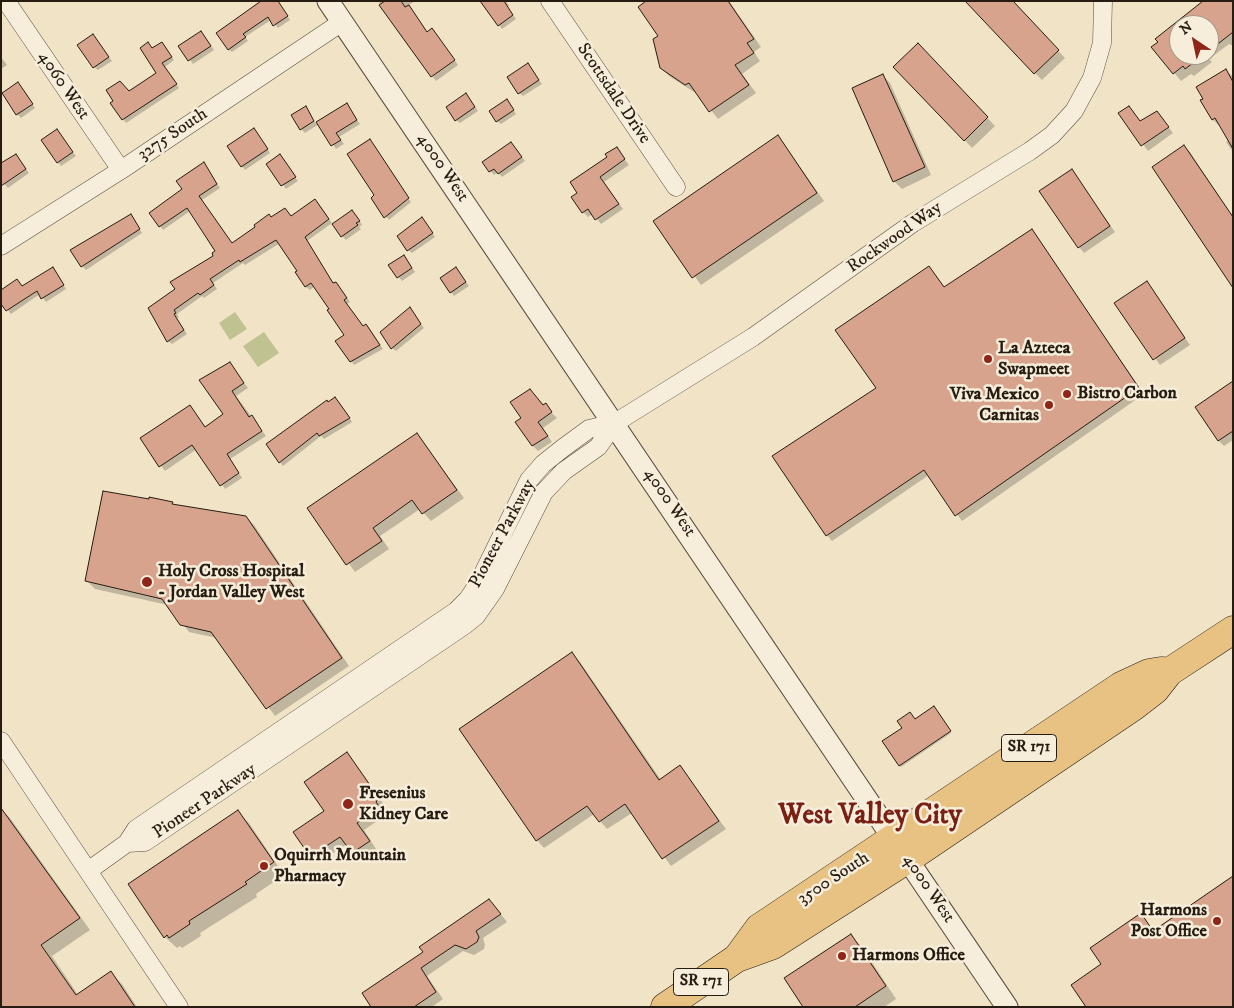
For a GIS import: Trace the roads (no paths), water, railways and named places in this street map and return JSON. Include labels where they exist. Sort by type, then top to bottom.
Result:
[{"type":"main road","name":"3500 South","points":[[665,1007],[737,958],[773,945],[1121,686],[1149,673],[1161,670],[1169,672],[1233,630]]},
{"type":"street","name":"4060 West","points":[[6,1],[121,170]]},
{"type":"street","name":"4000 West","points":[[328,1],[615,423],[1007,1007]]},
{"type":"street","name":"Scottsdale Drive","points":[[550,1],[676,187]]},
{"type":"street","name":"Rockwood Way","points":[[615,423],[753,337],[913,223],[1030,151],[1052,135],[1074,111],[1092,78],[1102,43],[1102,1]]},
{"type":"street","name":"3275 South","points":[[1,246],[121,170],[342,22]]},
{"type":"street","name":"Pioneer Parkway","points":[[88,870],[127,843],[145,842],[466,626],[496,589],[544,492],[564,471],[598,448],[615,423]]},
{"type":"street","points":[[1,741],[179,1007]]},
{"type":"place","name":"La Azteca Swapmeet","points":[[988,359]]},
{"type":"place","name":"Bistro Carbon","points":[[1067,394]]},
{"type":"place","name":"Viva Mexico Carnitas","points":[[1049,405]]},
{"type":"place","name":"Holy Cross Hospital - Jordan Valley West","points":[[147,582]]},
{"type":"place","name":"Fresenius Kidney Care","points":[[348,804]]},
{"type":"place","name":"Oquirrh Mountain Pharmacy","points":[[264,866]]},
{"type":"place","name":"Harmons Post Office","points":[[1217,921]]},
{"type":"place","name":"Harmons Office","points":[[842,956]]},
{"type":"district","name":"West Valley City","points":[[870,817]]}]
